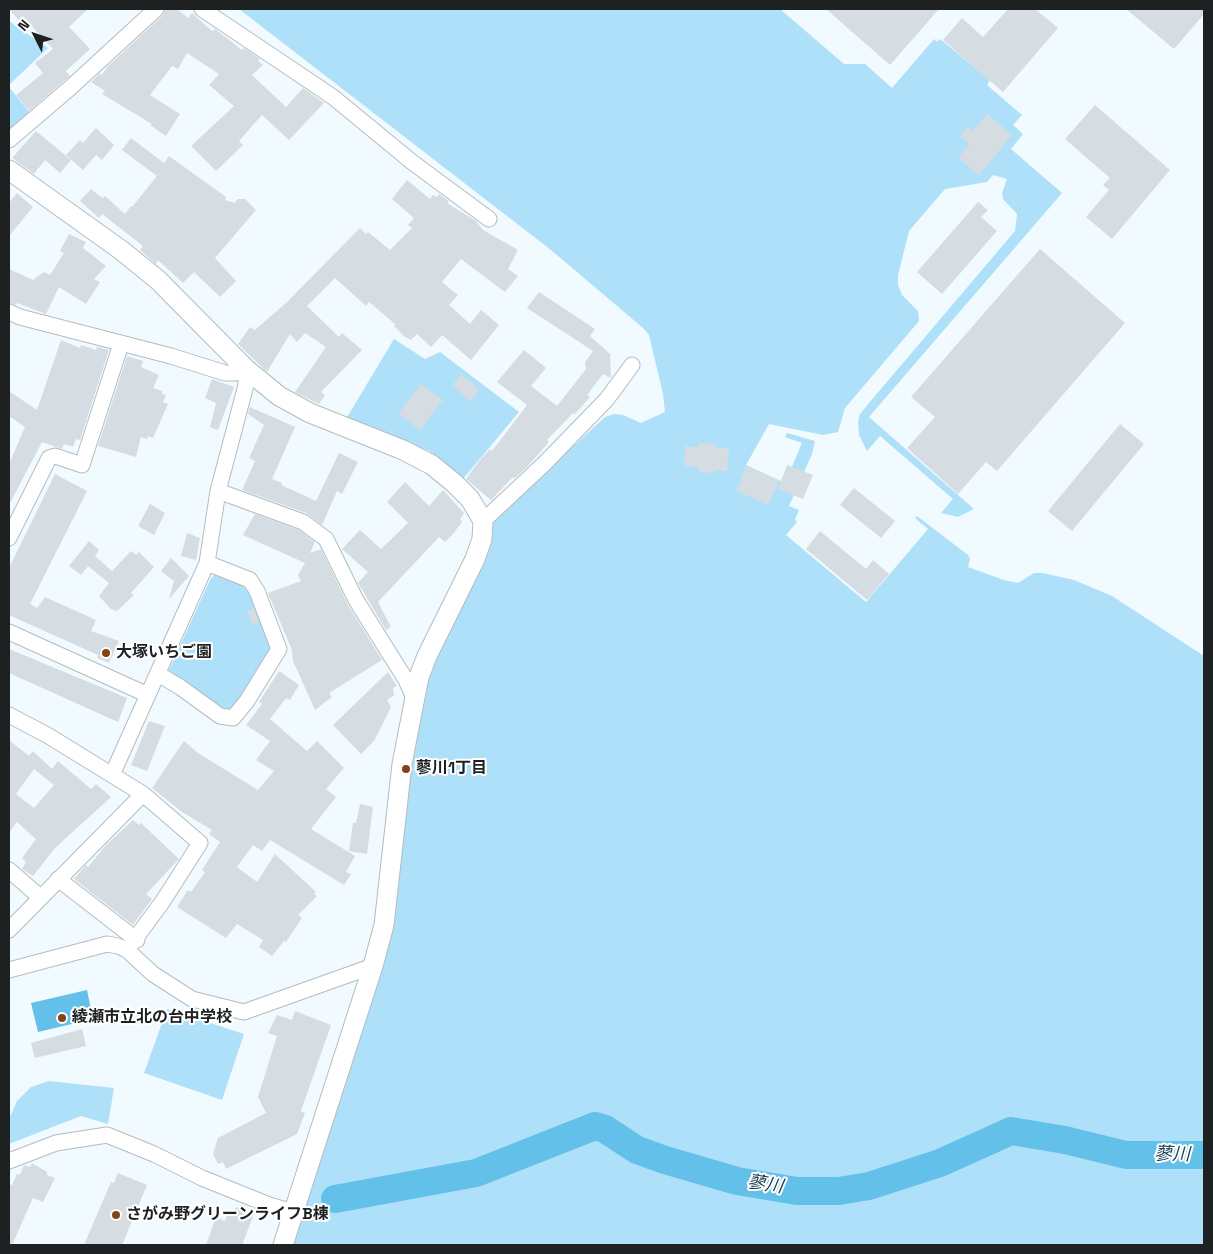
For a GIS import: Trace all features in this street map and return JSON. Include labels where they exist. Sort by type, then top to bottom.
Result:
[{"type":"street","points":[[9,140],[70,88],[156,9]]},
{"type":"street","points":[[202,9],[332,97],[412,162],[489,219]]},
{"type":"street","points":[[11,175],[121,250],[158,280],[246,369],[294,405],[403,450],[436,468],[470,499],[483,521],[482,539],[475,559],[427,656],[414,698],[402,764],[384,925],[373,966],[282,1245]]},
{"type":"street","points":[[9,312],[20,317],[171,356],[225,373],[235,373],[246,369]]},
{"type":"street","points":[[9,538],[49,458],[55,456],[82,465],[121,344]]},
{"type":"street","points":[[483,521],[544,464],[607,399],[632,365]]},
{"type":"street","points":[[112,775],[207,563],[218,491],[246,385],[246,369]]},
{"type":"street","points":[[218,491],[303,522],[326,540],[356,600],[406,680],[414,698]]},
{"type":"street","points":[[158,674],[180,687],[220,716],[233,718],[247,701],[279,649],[257,591],[250,580],[207,563]]},
{"type":"street","points":[[9,632],[148,695]]},
{"type":"street","points":[[11,720],[144,794],[200,842],[132,945]]},
{"type":"street","points":[[9,930],[144,794]]},
{"type":"street","points":[[9,870],[40,897]]},
{"type":"street","points":[[58,879],[132,945],[153,974],[192,999],[244,1012],[373,966]]},
{"type":"street","points":[[9,970],[107,944],[132,945]]},
{"type":"street","points":[[9,1161],[56,1143],[107,1135],[154,1154],[202,1178],[269,1205],[293,1212]]},
{"type":"shaded area","points":[[239,9],[780,9],[844,64],[865,64],[892,88],[934,39],[937,42],[940,39],[990,80],[987,85],[1022,115],[1013,125],[1023,134],[1011,149],[1062,193],[869,417],[974,509],[958,517],[941,513],[953,499],[880,436],[867,451],[859,435],[858,421],[860,414],[869,403],[1015,231],[1017,214],[1003,199],[1002,193],[1007,179],[993,175],[987,182],[945,189],[909,231],[898,275],[898,285],[902,295],[918,311],[919,321],[845,408],[838,432],[823,435],[769,424],[746,465],[785,483],[802,443],[785,437],[787,433],[815,441],[812,454],[789,506],[799,510],[795,520],[797,522],[786,535],[866,602],[928,529],[915,518],[917,516],[968,555],[970,559],[968,567],[1018,583],[1034,573],[1043,573],[1074,580],[1112,596],[1204,656],[1204,1245],[292,1245],[394,910],[419,710],[433,661],[487,549],[493,533],[493,520],[605,417],[614,414],[623,415],[641,423],[665,412],[663,394],[649,335],[643,328],[551,250]]},
{"type":"shaded area","points":[[9,21],[48,48],[9,85]]},
{"type":"shaded area","points":[[9,87],[30,113],[9,132]]},
{"type":"shaded area","points":[[394,339],[425,359],[440,352],[519,412],[463,479],[429,451],[346,419]]},
{"type":"shaded area","points":[[216,573],[246,589],[270,643],[270,653],[233,709],[227,712],[171,675],[169,670],[210,580]]},
{"type":"shaded area","points":[[87,990],[93,1019],[38,1032],[31,1003]]},
{"type":"shaded area","points":[[167,1009],[244,1034],[222,1100],[144,1073]]},
{"type":"shaded area","points":[[49,1081],[114,1088],[108,1124],[81,1116],[9,1144],[9,1119],[17,1101],[31,1087]]},
{"type":"building","points":[[9,9],[88,9],[69,27],[90,49],[66,71],[70,76],[29,111],[16,95],[43,73],[35,63],[53,49],[28,22],[24,26]]},
{"type":"building","points":[[165,9],[177,9],[188,18],[192,13],[212,31],[215,29],[242,50],[244,48],[260,59],[258,61],[263,65],[252,75],[286,107],[303,88],[324,103],[289,140],[262,115],[239,141],[243,145],[216,171],[191,146],[234,106],[209,85],[219,74],[187,53],[178,69],[172,66],[150,95],[180,114],[166,136],[150,125],[152,124],[102,94],[105,91],[91,82],[100,73],[102,75],[107,67],[162,16]]},
{"type":"building","points":[[826,9],[939,9],[890,65]]},
{"type":"building","points":[[1008,9],[1035,9],[1058,28],[1003,92],[943,40],[962,18],[983,37]]},
{"type":"building","points":[[1126,9],[1204,9],[1204,14],[1174,49]]},
{"type":"building","points":[[1095,105],[1170,170],[1112,239],[1086,217],[1109,190],[1103,185],[1110,178],[1065,139]]},
{"type":"building","points":[[987,114],[1012,135],[979,176],[958,158],[969,144],[960,136],[968,126],[973,131]]},
{"type":"building","points":[[96,128],[114,145],[102,160],[96,155],[83,170],[66,155],[80,140],[83,143]]},
{"type":"building","points":[[36,131],[71,160],[60,173],[45,160],[34,174],[12,158]]},
{"type":"building","points":[[131,138],[164,163],[169,156],[226,197],[225,200],[234,203],[238,199],[245,199],[256,210],[215,258],[236,281],[220,297],[194,272],[183,283],[158,260],[156,264],[140,250],[143,246],[102,214],[99,218],[80,201],[91,189],[102,198],[105,196],[125,214],[132,207],[157,176],[122,150]]},
{"type":"building","points":[[407,180],[430,199],[433,195],[437,197],[439,194],[449,201],[447,203],[476,221],[483,230],[518,250],[508,269],[518,276],[505,292],[461,259],[442,282],[458,295],[449,305],[470,324],[481,310],[499,325],[471,360],[442,335],[431,347],[417,334],[411,340],[405,337],[394,326],[395,324],[369,302],[366,306],[335,278],[307,306],[339,337],[342,333],[362,350],[321,392],[325,395],[319,404],[295,392],[326,347],[305,333],[297,342],[290,334],[267,372],[238,344],[250,327],[255,330],[287,302],[360,228],[366,234],[368,232],[390,250],[412,228],[408,225],[414,218],[392,199]]},
{"type":"building","points":[[17,193],[33,207],[9,236],[9,203]]},
{"type":"building","points":[[978,202],[988,210],[981,217],[997,231],[942,294],[917,272]]},
{"type":"building","points":[[69,234],[86,242],[83,248],[106,266],[94,279],[100,282],[86,304],[59,287],[46,314],[17,303],[16,305],[9,303],[9,269],[33,280],[44,272],[50,275],[64,253],[60,251]]},
{"type":"building","points":[[1040,249],[1125,323],[997,471],[986,462],[958,494],[907,448],[935,417],[911,397]]},
{"type":"building","points":[[539,292],[595,329],[590,336],[610,354],[611,378],[603,374],[587,395],[590,397],[575,414],[573,413],[547,440],[549,442],[528,466],[515,478],[513,477],[491,500],[466,479],[490,449],[492,451],[527,405],[497,382],[524,350],[546,368],[531,386],[557,406],[586,369],[585,362],[593,351],[527,308]]},
{"type":"building","points":[[61,340],[80,348],[81,345],[96,350],[97,347],[109,350],[80,440],[76,439],[73,447],[64,444],[62,449],[42,442],[9,505],[9,464],[25,427],[9,416],[9,391],[37,410]]},
{"type":"building","points":[[127,356],[143,361],[141,367],[159,375],[153,388],[162,391],[162,394],[166,395],[163,402],[168,404],[153,438],[148,436],[147,439],[141,437],[136,457],[98,446]]},
{"type":"building","points":[[462,374],[480,390],[470,401],[452,385]]},
{"type":"building","points":[[212,379],[234,387],[218,430],[210,427],[216,403],[205,398]]},
{"type":"building","points":[[421,384],[443,400],[420,430],[398,414]]},
{"type":"building","points":[[250,407],[295,427],[272,479],[282,483],[281,485],[316,501],[339,453],[358,462],[342,494],[337,491],[322,525],[306,513],[242,490],[255,461],[249,458],[264,425],[248,414]]},
{"type":"building","points":[[1120,424],[1144,444],[1072,531],[1048,511]]},
{"type":"building","points":[[699,443],[716,444],[716,448],[729,448],[727,471],[715,470],[714,473],[699,472],[699,467],[684,466],[685,446],[699,447]]},
{"type":"building","points":[[746,465],[779,481],[768,505],[737,491]]},
{"type":"building","points":[[787,465],[813,475],[803,499],[778,489]]},
{"type":"building","points":[[55,474],[87,491],[30,604],[37,608],[45,597],[96,620],[91,631],[119,641],[109,663],[97,658],[98,655],[9,615],[9,568]]},
{"type":"building","points":[[405,482],[429,506],[443,490],[464,513],[460,519],[462,522],[453,534],[445,542],[439,537],[378,602],[391,627],[386,630],[358,583],[368,572],[342,549],[360,530],[381,549],[408,523],[387,502]]},
{"type":"building","points":[[854,488],[895,521],[881,538],[840,505]]},
{"type":"building","points":[[150,504],[165,513],[154,535],[138,526]]},
{"type":"building","points":[[255,514],[299,530],[315,542],[310,553],[321,549],[348,605],[382,660],[329,693],[332,697],[315,710],[293,661],[292,650],[268,593],[301,581],[298,575],[305,563],[243,535]]},
{"type":"building","points":[[820,531],[866,569],[873,560],[889,574],[867,600],[806,549]]},
{"type":"building","points":[[187,533],[200,538],[196,560],[181,556]]},
{"type":"building","points":[[89,541],[99,550],[95,556],[112,571],[131,551],[136,555],[139,552],[154,567],[131,593],[134,595],[117,611],[111,609],[99,596],[109,583],[88,566],[81,575],[69,566]]},
{"type":"building","points":[[171,558],[189,576],[169,599],[174,581],[161,571]]},
{"type":"building","points":[[254,608],[259,623],[253,625],[247,611]]},
{"type":"building","points":[[9,649],[127,698],[118,722],[9,673]]},
{"type":"building","points":[[279,671],[299,685],[290,700],[286,698],[270,719],[307,751],[317,741],[344,768],[326,789],[336,797],[311,829],[355,856],[346,872],[351,874],[344,885],[270,840],[262,851],[253,845],[237,867],[257,882],[275,854],[316,892],[314,894],[317,896],[298,915],[302,918],[286,942],[284,941],[272,956],[259,947],[263,940],[237,924],[226,938],[177,907],[188,890],[191,892],[205,872],[202,870],[220,842],[209,834],[212,830],[182,812],[152,788],[184,741],[198,753],[258,790],[274,771],[256,760],[270,741],[246,725],[262,704],[259,702]]},
{"type":"building","points":[[388,672],[397,686],[393,688],[394,695],[387,700],[391,707],[374,741],[361,754],[333,725]]},
{"type":"building","points":[[149,721],[165,726],[147,771],[131,765]]},
{"type":"building","points":[[9,740],[29,756],[33,751],[52,769],[58,761],[91,789],[96,784],[111,797],[55,848],[33,876],[22,869],[26,862],[22,858],[36,839],[17,822],[9,833]],"holes":[[[34,769],[54,785],[34,808],[16,794]]]},
{"type":"building","points":[[360,804],[373,807],[367,854],[349,851],[353,823],[356,823]]},
{"type":"building","points":[[133,820],[139,825],[141,823],[179,859],[146,894],[152,899],[133,925],[74,879]]},
{"type":"building","points":[[295,1011],[331,1025],[301,1111],[305,1113],[297,1134],[226,1169],[223,1162],[218,1164],[213,1154],[218,1138],[266,1113],[258,1097],[277,1036],[268,1033],[277,1015],[292,1020]]},
{"type":"building","points":[[82,1029],[86,1046],[35,1058],[31,1043]]},
{"type":"building","points":[[32,1163],[47,1172],[47,1175],[55,1178],[43,1202],[33,1198],[12,1245],[9,1245],[9,1184],[12,1185],[17,1174],[20,1175],[24,1165],[30,1167]]},
{"type":"building","name":"さがみ野グリーンライフB棟","points":[[118,1173],[147,1185],[122,1245],[84,1245],[111,1182],[114,1183]]},
{"type":"building","points":[[236,1207],[254,1214],[242,1245],[206,1245],[216,1217],[225,1221],[228,1211],[233,1213]]},
{"type":"waterway","name":"蓼川","points":[[335,1199],[476,1173],[595,1126],[605,1129],[637,1150],[665,1160],[737,1181],[797,1191],[839,1191],[869,1186],[940,1163],[1011,1131],[1065,1140],[1126,1155],[1204,1155]]},
{"type":"place","name":"大塚いちご園","points":[[106,653]]},
{"type":"place","name":"蓼川1丁目","points":[[406,769]]},
{"type":"place","name":"綾瀬市立北の台中学校","points":[[62,1018]]},
{"type":"place","name":"さがみ野グリーンライフB棟","points":[[116,1215]]}]
